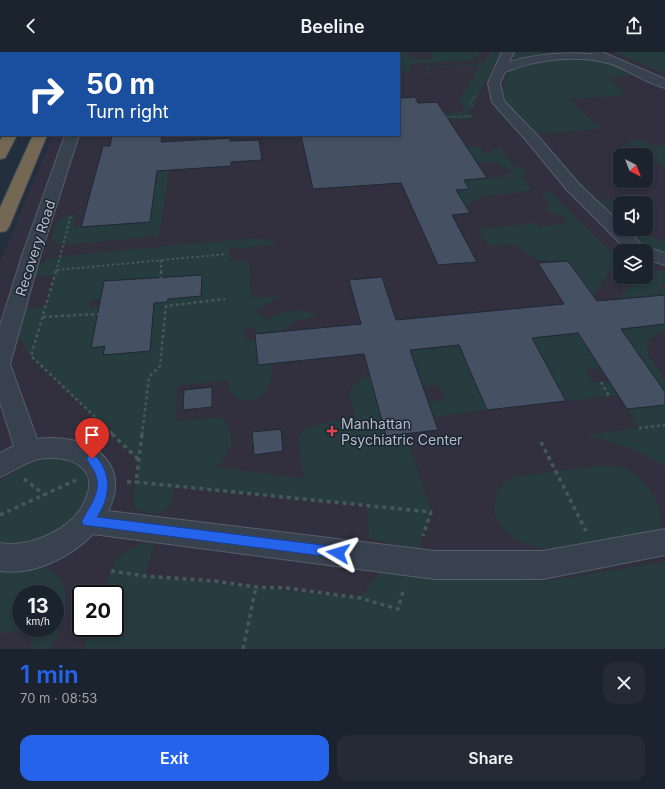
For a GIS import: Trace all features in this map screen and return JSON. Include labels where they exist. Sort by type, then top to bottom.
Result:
[{"type":"highway","points":[[0,155],[10,136]]},
{"type":"highway","points":[[0,227],[40,136]]},
{"type":"street","points":[[508,52],[494,83],[498,102],[527,132],[573,187],[630,244]]},
{"type":"street","points":[[592,52],[665,84]]},
{"type":"street","points":[[500,70],[514,63],[529,59],[555,56],[577,55],[610,60]]},
{"type":"street","name":"Recovery Road","points":[[0,362],[32,253],[72,136]]},
{"type":"street","points":[[653,255],[665,259]]},
{"type":"street","points":[[0,367],[29,452]]},
{"type":"street","points":[[0,466],[16,456],[38,449],[59,447],[77,451],[92,459],[101,472],[102,489],[97,508],[84,526],[65,542],[42,553],[18,559],[0,557]]},
{"type":"street","points":[[87,521],[435,565],[542,565],[665,542]]},
{"type":"path","points":[[434,114],[436,118],[472,116]]},
{"type":"path","points":[[71,215],[57,270],[31,356],[138,460]]},
{"type":"path","points":[[57,270],[227,254]]},
{"type":"path","points":[[161,260],[161,278]]},
{"type":"path","points":[[136,482],[149,377],[160,366],[166,306],[225,300]]},
{"type":"path","points":[[43,317],[98,314]]},
{"type":"path","points":[[601,382],[609,396]]},
{"type":"path","points":[[639,428],[665,425]]},
{"type":"path","points":[[541,442],[598,555]]},
{"type":"path","points":[[0,515],[78,480],[136,482],[431,512],[412,562],[398,609],[360,598],[287,588],[256,587],[111,571]]},
{"type":"path","points":[[243,649],[256,587]]},
{"type":"shaded area","name":"Manhattan Psychiatric Center","points":[[400,52],[665,52],[665,585],[581,649],[0,649],[0,262],[53,136],[400,136]]},
{"type":"green space","points":[[400,52],[407,52],[412,59],[434,58],[430,52],[479,52],[473,60],[408,64],[412,71],[400,71]]},
{"type":"green space","points":[[491,52],[502,52],[471,109],[467,110],[474,118],[449,120],[453,126],[418,128],[400,116],[463,112],[461,110],[466,109],[462,103],[457,103],[480,67],[475,65],[427,68],[431,74],[427,73],[423,67],[483,63]]},
{"type":"green space","points":[[514,52],[588,53],[551,54],[518,59],[511,57]]},
{"type":"green space","points":[[615,52],[665,52],[665,74]]},
{"type":"green space","points":[[582,57],[607,63],[632,74],[629,76],[608,78],[626,95],[569,99],[595,124],[602,124],[598,129],[537,134],[599,202],[613,202],[613,216],[575,192],[495,110],[509,71],[537,60]]},
{"type":"green space","points":[[637,140],[647,142],[652,146],[665,145],[665,168],[653,158],[653,148],[641,148],[639,146],[627,146],[624,144]]},
{"type":"green space","points":[[479,146],[485,154],[493,153],[491,149],[500,148],[514,168],[522,167],[527,173],[520,174],[532,191],[483,196],[465,205],[435,182],[507,177],[505,173],[512,173],[508,167],[501,167],[497,162],[427,166],[430,150]]},
{"type":"green space","points":[[169,170],[159,236],[63,245],[57,244],[51,239],[54,228],[61,218],[77,214],[74,227],[150,222],[157,171]]},
{"type":"green space","points":[[550,192],[613,254],[613,266],[593,295],[568,261],[536,260],[514,244],[488,246],[478,229],[536,223],[540,227],[568,223],[564,217],[547,211],[545,206],[551,205],[541,193]]},
{"type":"green space","points":[[631,236],[650,236],[665,242],[665,258],[653,254],[653,244],[640,244]]},
{"type":"green space","points":[[254,238],[268,240],[276,245],[229,249],[229,262],[249,261],[251,298],[281,296],[255,311],[267,320],[286,312],[299,310],[319,316],[297,320],[281,331],[256,333],[255,328],[244,329],[245,341],[256,340],[265,352],[271,364],[271,378],[265,392],[254,400],[247,401],[239,399],[229,392],[228,380],[177,386],[176,422],[220,417],[228,424],[232,445],[217,467],[304,479],[299,442],[299,438],[302,433],[315,425],[356,418],[350,396],[351,388],[370,375],[406,434],[431,512],[418,550],[369,538],[367,505],[175,487],[169,506],[162,513],[147,513],[138,510],[134,504],[134,495],[138,460],[31,356],[18,334],[20,314],[25,310],[46,306],[55,275],[34,277],[36,268],[49,259],[74,255]],"holes":[[[202,275],[201,296],[168,299],[167,302],[154,303],[150,351],[104,355],[105,346],[92,347],[99,307],[89,307],[91,300],[101,299],[104,281]]]},
{"type":"green space","points":[[653,270],[665,271],[665,284],[660,284],[665,290],[665,295],[619,299],[631,284],[653,284]]},
{"type":"green space","points":[[665,324],[665,330],[647,340],[648,355],[665,381],[665,392],[621,329]]},
{"type":"green space","points":[[578,333],[600,368],[585,370],[593,383],[609,381],[617,395],[566,401],[543,359],[520,339]]},
{"type":"green space","points":[[459,345],[487,410],[433,417],[428,402],[445,400],[439,385],[423,386],[410,350]]},
{"type":"green space","points":[[665,405],[665,466],[628,447],[586,435],[639,428],[627,409]]},
{"type":"green space","points":[[53,456],[66,457],[89,471],[90,490],[80,518],[45,538],[0,546],[0,481],[26,466]]},
{"type":"green space","points":[[606,465],[618,466],[631,472],[638,477],[650,491],[659,508],[661,516],[660,524],[657,527],[650,532],[544,549],[527,544],[512,537],[500,525],[494,513],[497,491],[505,482],[514,477]]},
{"type":"green space","points":[[143,543],[154,543],[145,576],[360,598],[379,573],[391,572],[408,576],[547,581],[665,562],[665,649],[84,649],[88,637],[124,637],[124,585],[106,585],[112,568],[116,562],[125,552]]},
{"type":"green space","points":[[24,568],[40,568],[49,570],[58,577],[62,585],[12,585],[12,632],[0,633],[0,572]]},
{"type":"green space","points":[[64,591],[65,596],[64,614]]},
{"type":"green space","points":[[33,637],[56,637],[50,649],[30,649]]},
{"type":"building","points":[[415,97],[418,103],[437,102],[487,178],[464,180],[469,189],[456,190],[470,213],[452,215],[477,262],[438,265],[401,183],[313,189],[301,136],[400,136],[400,98]]},
{"type":"building","points":[[112,136],[162,136],[161,142],[230,138],[230,141],[259,140],[262,160],[231,162],[231,166],[157,171],[150,222],[81,227],[103,146],[110,146]]},
{"type":"building","points":[[568,261],[597,301],[665,295],[665,324],[621,329],[665,392],[665,405],[627,409],[578,333],[532,338],[566,401],[487,410],[459,345],[410,350],[438,430],[386,436],[364,354],[258,365],[255,334],[361,324],[349,280],[382,277],[396,320],[564,304],[538,263]]},
{"type":"building","points":[[202,275],[201,296],[168,299],[167,302],[154,303],[150,351],[103,355],[105,346],[91,348],[104,281]]},
{"type":"building","points":[[212,387],[212,407],[183,410],[184,390]]},
{"type":"building","points":[[281,429],[283,451],[254,455],[252,432]]},
{"type":"place","name":"Manhattan Psychiatric Center","points":[[332,431]]},
{"type":"route","points":[[92,459],[101,472],[102,489],[97,508],[87,521],[338,553]]}]
